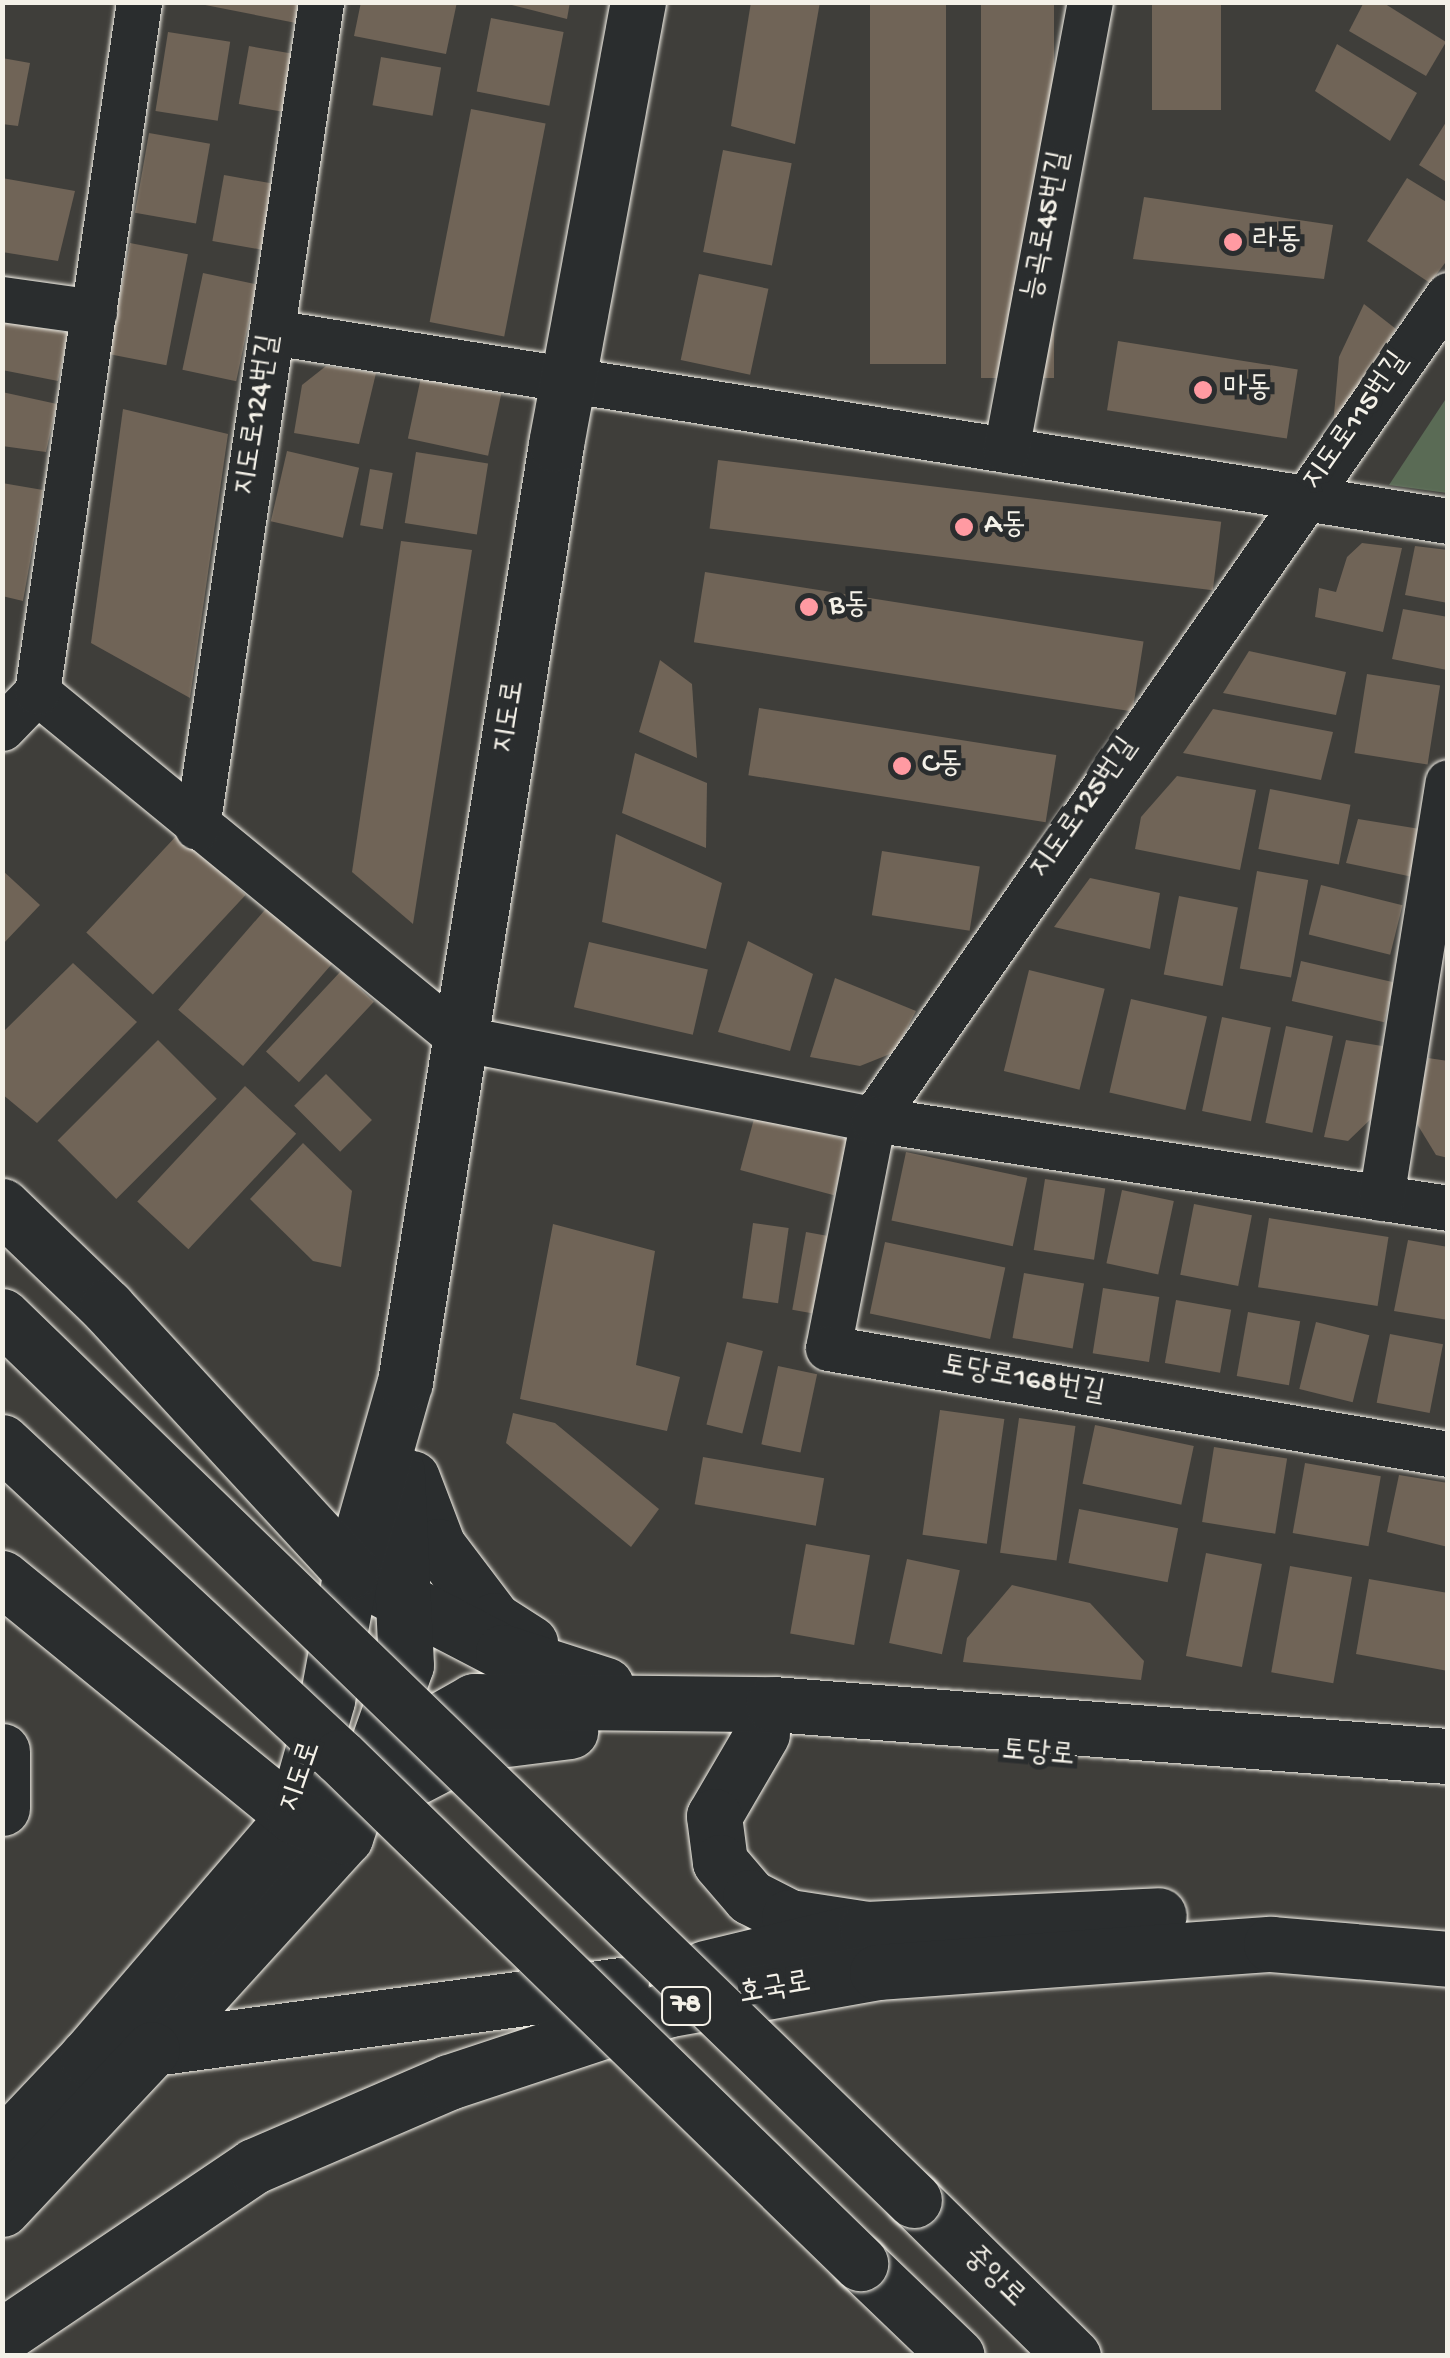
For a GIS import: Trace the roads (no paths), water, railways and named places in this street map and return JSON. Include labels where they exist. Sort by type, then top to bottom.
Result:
[{"type":"main road","name":"지도로","points":[[87,2057],[294,1816],[327,1700],[352,1571],[395,1432],[568,382],[638,2]]},
{"type":"main road","name":"토당로","points":[[2,1206],[108,1307],[352,1571],[404,1616],[503,1652],[578,1692],[628,1728]]},
{"type":"main road","name":"중앙로","points":[[2,1316],[1073,2356]]},
{"type":"main road","name":"지도로","points":[[152,2049],[345,1837],[406,1665],[395,1432]]},
{"type":"main road","points":[[395,1432],[438,1546],[494,1620],[578,1692]]},
{"type":"main road","points":[[2,1442],[340,1757],[957,2356]]},
{"type":"main road","points":[[2,1578],[294,1816],[345,1837]]},
{"type":"main road","name":"토당로","points":[[294,1816],[373,1758],[474,1701],[578,1692],[1448,1756]]},
{"type":"main road","name":"토당로","points":[[345,1837],[406,1782],[483,1742],[670,1724],[1448,1788]]},
{"type":"main road","points":[[762,1734],[714,1816],[720,1862],[750,1897],[789,1917],[867,1929]]},
{"type":"main road","points":[[2,1751],[2,1808]]},
{"type":"main road","name":"호국로","points":[[87,2057],[652,1982],[867,1929],[1288,1909],[1448,1921]]},
{"type":"main road","name":"호국로","points":[[2,2336],[254,2166],[449,2082],[670,2009],[878,1972],[1271,1944],[1448,1960]]},
{"type":"main road","points":[[2,2209],[152,2049]]},
{"type":"main road","points":[[2,2147],[87,2057]]},
{"type":"street","points":[[2,728],[37,692],[139,2]]},
{"type":"street","name":"지도로124번길","points":[[197,827],[321,2]]},
{"type":"street","name":"능곡로45번길","points":[[1006,450],[1090,2]]},
{"type":"street","name":"지도로115번길","points":[[1300,501],[1448,294]]},
{"type":"street","points":[[2,299],[94,312]]},
{"type":"street","points":[[272,332],[1300,501],[1448,521]]},
{"type":"street","name":"지도로125번길","points":[[874,1119],[1300,501]]},
{"type":"street","points":[[37,692],[458,1038],[874,1119],[1448,1208]]},
{"type":"street","points":[[1381,1198],[1448,782]]},
{"type":"street","name":"토당로168번길","points":[[874,1119],[828,1348],[1448,1454]]},
{"type":"place","name":"라동","points":[[1233,242]]},
{"type":"place","name":"마동","points":[[1203,390]]},
{"type":"place","name":"A동","points":[[964,527]]},
{"type":"place","name":"B동","points":[[809,607]]},
{"type":"place","name":"C동","points":[[902,766]]}]
